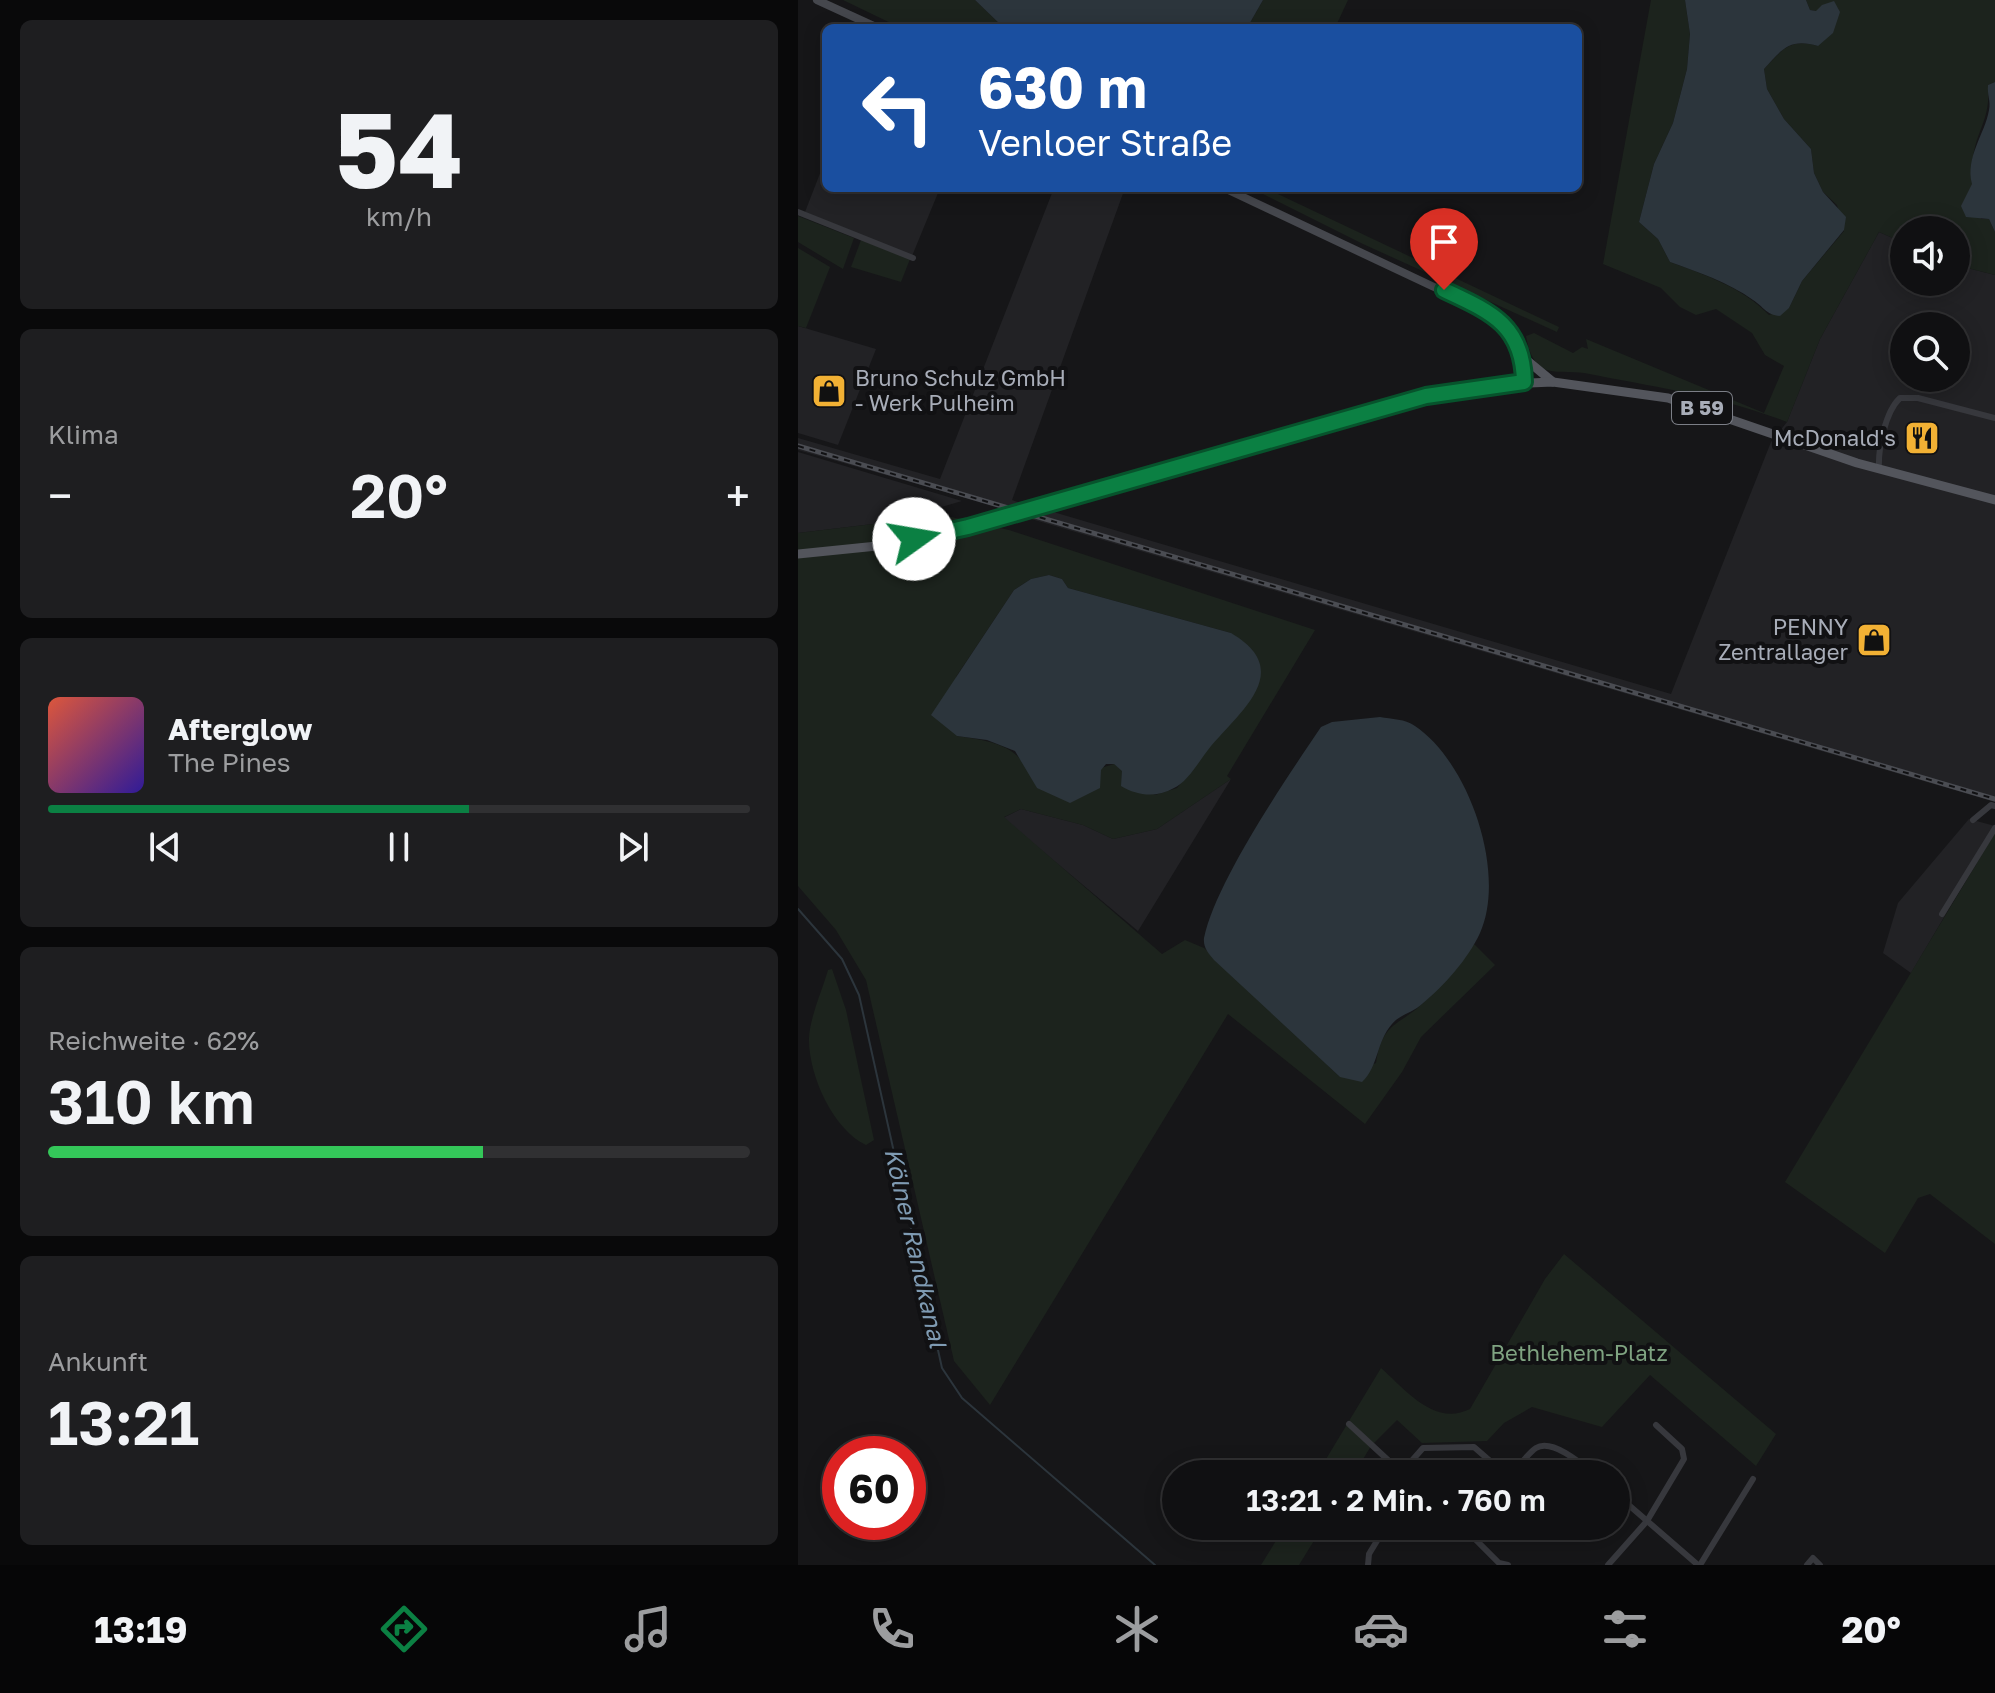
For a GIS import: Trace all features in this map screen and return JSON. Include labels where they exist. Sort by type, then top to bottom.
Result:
[{"type":"main road","points":[[817,0],[869,24]]},
{"type":"main road","points":[[1233,192],[1478,307],[1514,336],[1524,358],[1524,382]]},
{"type":"main road","points":[[1524,358],[1553,382]]},
{"type":"main road","name":"B 59","points":[[798,554],[887,545],[968,527],[1426,396],[1524,382],[1553,382],[1668,398],[1879,469],[1995,500]]},
{"type":"street","points":[[798,212],[913,258]]},
{"type":"street","points":[[1879,469],[1879,456],[1892,408],[1900,398],[1918,398],[1995,418]]},
{"type":"street","points":[[1973,820],[1991,805],[1995,806]]},
{"type":"street","points":[[1942,914],[1995,828]]},
{"type":"street","points":[[1349,1424],[1388,1460]]},
{"type":"street","points":[[1608,1565],[1647,1521],[1684,1456],[1682,1449],[1656,1425]]},
{"type":"street","points":[[1524,1460],[1537,1447],[1545,1446],[1579,1460]]},
{"type":"street","points":[[1413,1460],[1423,1448],[1474,1447],[1489,1460]]},
{"type":"street","points":[[1630,1506],[1699,1565],[1753,1479]]},
{"type":"street","points":[[1368,1565],[1369,1554],[1378,1540]]},
{"type":"street","points":[[1475,1540],[1496,1564],[1508,1565]]},
{"type":"street","points":[[1807,1565],[1813,1558],[1820,1565]]},
{"type":"shaded area","points":[[975,0],[1263,0],[1249,24],[1000,24]]},
{"type":"shaded area","points":[[1685,0],[1806,0],[1810,10],[1816,11],[1834,1],[1840,12],[1833,33],[1818,46],[1793,44],[1764,69],[1767,89],[1784,119],[1811,149],[1814,173],[1823,192],[1846,217],[1844,230],[1802,281],[1789,308],[1780,316],[1768,312],[1723,283],[1670,262],[1658,239],[1639,222],[1654,164],[1673,123],[1687,69],[1690,34]]},
{"type":"shaded area","points":[[1995,82],[1995,232],[1989,219],[1966,216],[1961,206],[1972,184],[1973,155],[1987,119],[1990,104],[1988,85]]},
{"type":"shaded area","points":[[822,168],[822,192],[938,192],[912,256],[805,212]]},
{"type":"shaded area","points":[[1052,192],[1124,192],[1012,500],[1020,503],[998,507],[798,450],[798,438],[940,479]]},
{"type":"shaded area","points":[[1879,232],[1890,237],[1890,296],[1970,296],[1970,269],[1995,275],[1995,802],[1028,518],[1050,511],[1671,694],[1771,442],[1787,422],[1820,339]]},
{"type":"shaded area","name":"Bruno Schulz GmbH - Werk Pulheim","points":[[798,326],[876,349],[838,445],[798,433]]},
{"type":"shaded area","points":[[798,452],[962,501],[890,522],[798,533]]},
{"type":"shaded area","points":[[1049,575],[1062,579],[1068,588],[1231,633],[1250,647],[1259,661],[1261,675],[1257,690],[1248,704],[1179,785],[1154,794],[1134,792],[1121,786],[1122,771],[1114,764],[1106,764],[1101,770],[1100,788],[1070,803],[1037,788],[1015,751],[987,740],[957,736],[931,715],[1014,590],[1031,579]]},
{"type":"shaded area","points":[[1380,717],[1415,726],[1452,765],[1478,820],[1489,880],[1487,908],[1480,933],[1469,953],[1430,997],[1392,1024],[1383,1038],[1372,1069],[1362,1082],[1340,1077],[1214,960],[1205,947],[1204,938],[1222,888],[1237,860],[1321,727],[1332,722]]},
{"type":"shaded area","points":[[1231,779],[1138,931],[1003,818],[1021,809],[1083,825],[1113,839],[1157,829]]},
{"type":"shaded area","points":[[1969,819],[1995,826],[1995,831],[1911,973],[1883,953],[1898,903]]},
{"type":"green space","points":[[843,0],[975,0],[1000,24],[893,24]]},
{"type":"green space","points":[[1263,0],[1348,0],[1337,24],[1249,24]]},
{"type":"green space","points":[[1651,0],[1685,0],[1690,34],[1687,69],[1673,123],[1654,164],[1639,222],[1658,239],[1670,262],[1735,289],[1769,315],[1789,308],[1802,281],[1844,231],[1837,205],[1823,192],[1814,173],[1811,149],[1784,119],[1767,89],[1764,69],[1782,51],[1800,43],[1818,46],[1816,11],[1810,10],[1806,0],[1995,0],[1995,82],[1988,85],[1986,115],[1972,165],[1981,219],[1989,219],[1995,232],[1995,275],[1970,269],[1970,216],[1890,216],[1890,237],[1879,232],[1820,339],[1787,422],[1687,393],[1542,368],[1529,350],[1526,336],[1534,333],[1573,353],[1582,347],[1588,349],[1586,339],[1764,413],[1784,366],[1765,355],[1752,333],[1716,309],[1696,315],[1680,307],[1661,288],[1603,264]]},
{"type":"green space","points":[[1259,192],[1273,192],[1559,327],[1557,332],[1363,244]]},
{"type":"green space","points":[[798,216],[854,238],[843,269],[798,242]]},
{"type":"green space","points":[[861,240],[910,259],[901,282],[851,267]]},
{"type":"green space","points":[[798,248],[830,267],[806,328],[798,326]]},
{"type":"green space","points":[[929,512],[1009,530],[1315,630],[1227,776],[1231,779],[1157,829],[1113,839],[1083,825],[1021,809],[1004,817],[1162,954],[1185,940],[1204,948],[1340,1077],[1376,1063],[1387,1032],[1431,995],[1474,944],[1495,965],[1421,1037],[1402,1072],[1365,1124],[1228,1014],[990,1405],[954,1361],[866,980],[836,930],[798,886],[798,533],[890,522]],"holes":[[[1049,575],[1062,579],[1068,588],[1231,633],[1201,758],[1177,788],[1155,795],[1114,764],[1037,788],[1024,763],[1007,748],[957,736],[956,677],[1014,590],[1031,579]]]},
{"type":"green space","points":[[1995,833],[1995,1244],[1930,1194],[1918,1198],[1885,1253],[1785,1182]]},
{"type":"green space","points":[[832,969],[846,1010],[874,1140],[866,1145],[854,1138],[833,1114],[813,1068],[809,1038],[812,1021],[828,970]]},
{"type":"green space","name":"Bethlehem-Platz","points":[[1564,1254],[1776,1434],[1756,1466],[1650,1375],[1602,1427],[1532,1407],[1504,1423],[1487,1441],[1422,1443],[1397,1420],[1371,1446],[1362,1460],[1325,1460],[1381,1368],[1410,1395],[1432,1409],[1457,1413],[1470,1409],[1545,1279]]},
{"type":"green space","points":[[1276,1540],[1314,1540],[1299,1565],[1261,1565]]},
{"type":"waterway","name":"Kölner Randkanal","points":[[798,909],[842,959],[859,995],[942,1368],[962,1398],[1155,1565]]},
{"type":"railway","points":[[798,446],[1995,799]]},
{"type":"place","name":"Bruno Schulz GmbH - Werk Pulheim","points":[[829,391]]},
{"type":"place","name":"McDonald's","points":[[1922,438]]},
{"type":"place","name":"PENNY Zentrallager","points":[[1874,640]]},
{"type":"route","points":[[914,539],[968,527],[1298,430],[1426,396],[1486,385],[1524,382],[1524,358],[1514,336],[1487,312],[1444,290]]}]
